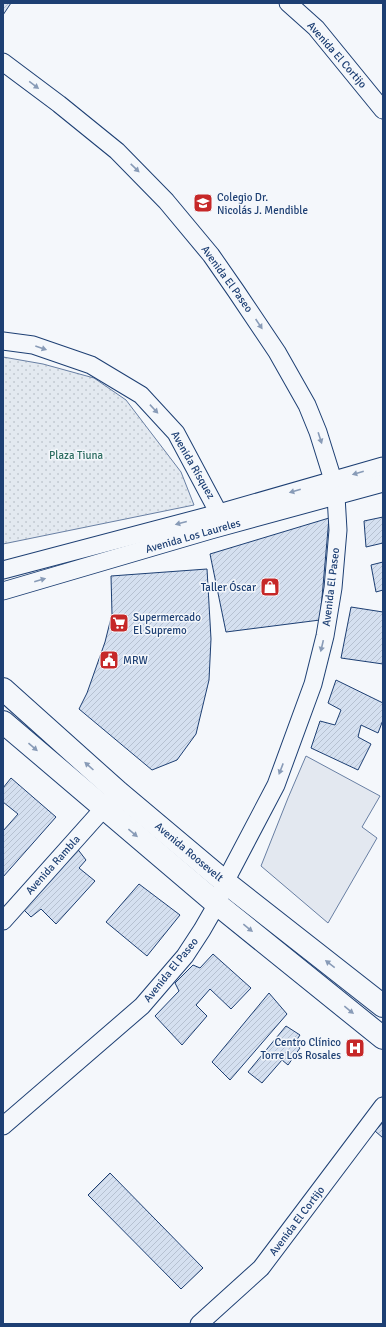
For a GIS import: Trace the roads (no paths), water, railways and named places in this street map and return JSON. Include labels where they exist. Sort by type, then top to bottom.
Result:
[{"type":"street","name":"Avenida El Cortijo","points":[[288,3],[316,28],[383,110]]},
{"type":"street","name":"Avenida El Paseo","points":[[3,62],[59,104],[117,151],[166,201],[211,255],[264,331],[292,376],[307,405],[318,432],[335,488],[338,530],[333,588],[325,636],[313,684],[276,784],[225,882],[218,904],[184,956],[142,1006],[3,1126]]},
{"type":"street","name":"Avenida Rísquez","points":[[3,341],[33,345],[91,365],[141,395],[176,433],[223,520]]},
{"type":"street","name":"Avenida Los Laureles","points":[[3,591],[223,520],[335,488],[383,466]]},
{"type":"street","name":"Avenida Los Laureles","points":[[335,488],[383,483]]},
{"type":"street","name":"Avenida Los Laureles","points":[[3,570],[223,520]]},
{"type":"street","name":"Avenida Roosevelt","points":[[3,689],[118,792],[225,882],[383,1006]]},
{"type":"street","name":"Avenida Roosevelt","points":[[3,722],[218,904],[383,1038]]},
{"type":"street","name":"Avenida Rambla","points":[[3,921],[118,792]]},
{"type":"street","name":"Avenida El Cortijo","points":[[199,1324],[261,1268],[383,1106]]},
{"type":"place","name":"Colegio Dr. Nicolás J. Mendible","points":[[203,203]]},
{"type":"place","name":"Taller Óscar","points":[[270,587]]},
{"type":"place","name":"Supermercado El Supremo","points":[[119,623]]},
{"type":"place","name":"MRW","points":[[109,660]]},
{"type":"place","name":"Centro Clínico Torre Los Rosales","points":[[355,1048]]},
{"type":"park label","name":"Plaza Tiuna","points":[[76,455]]}]
